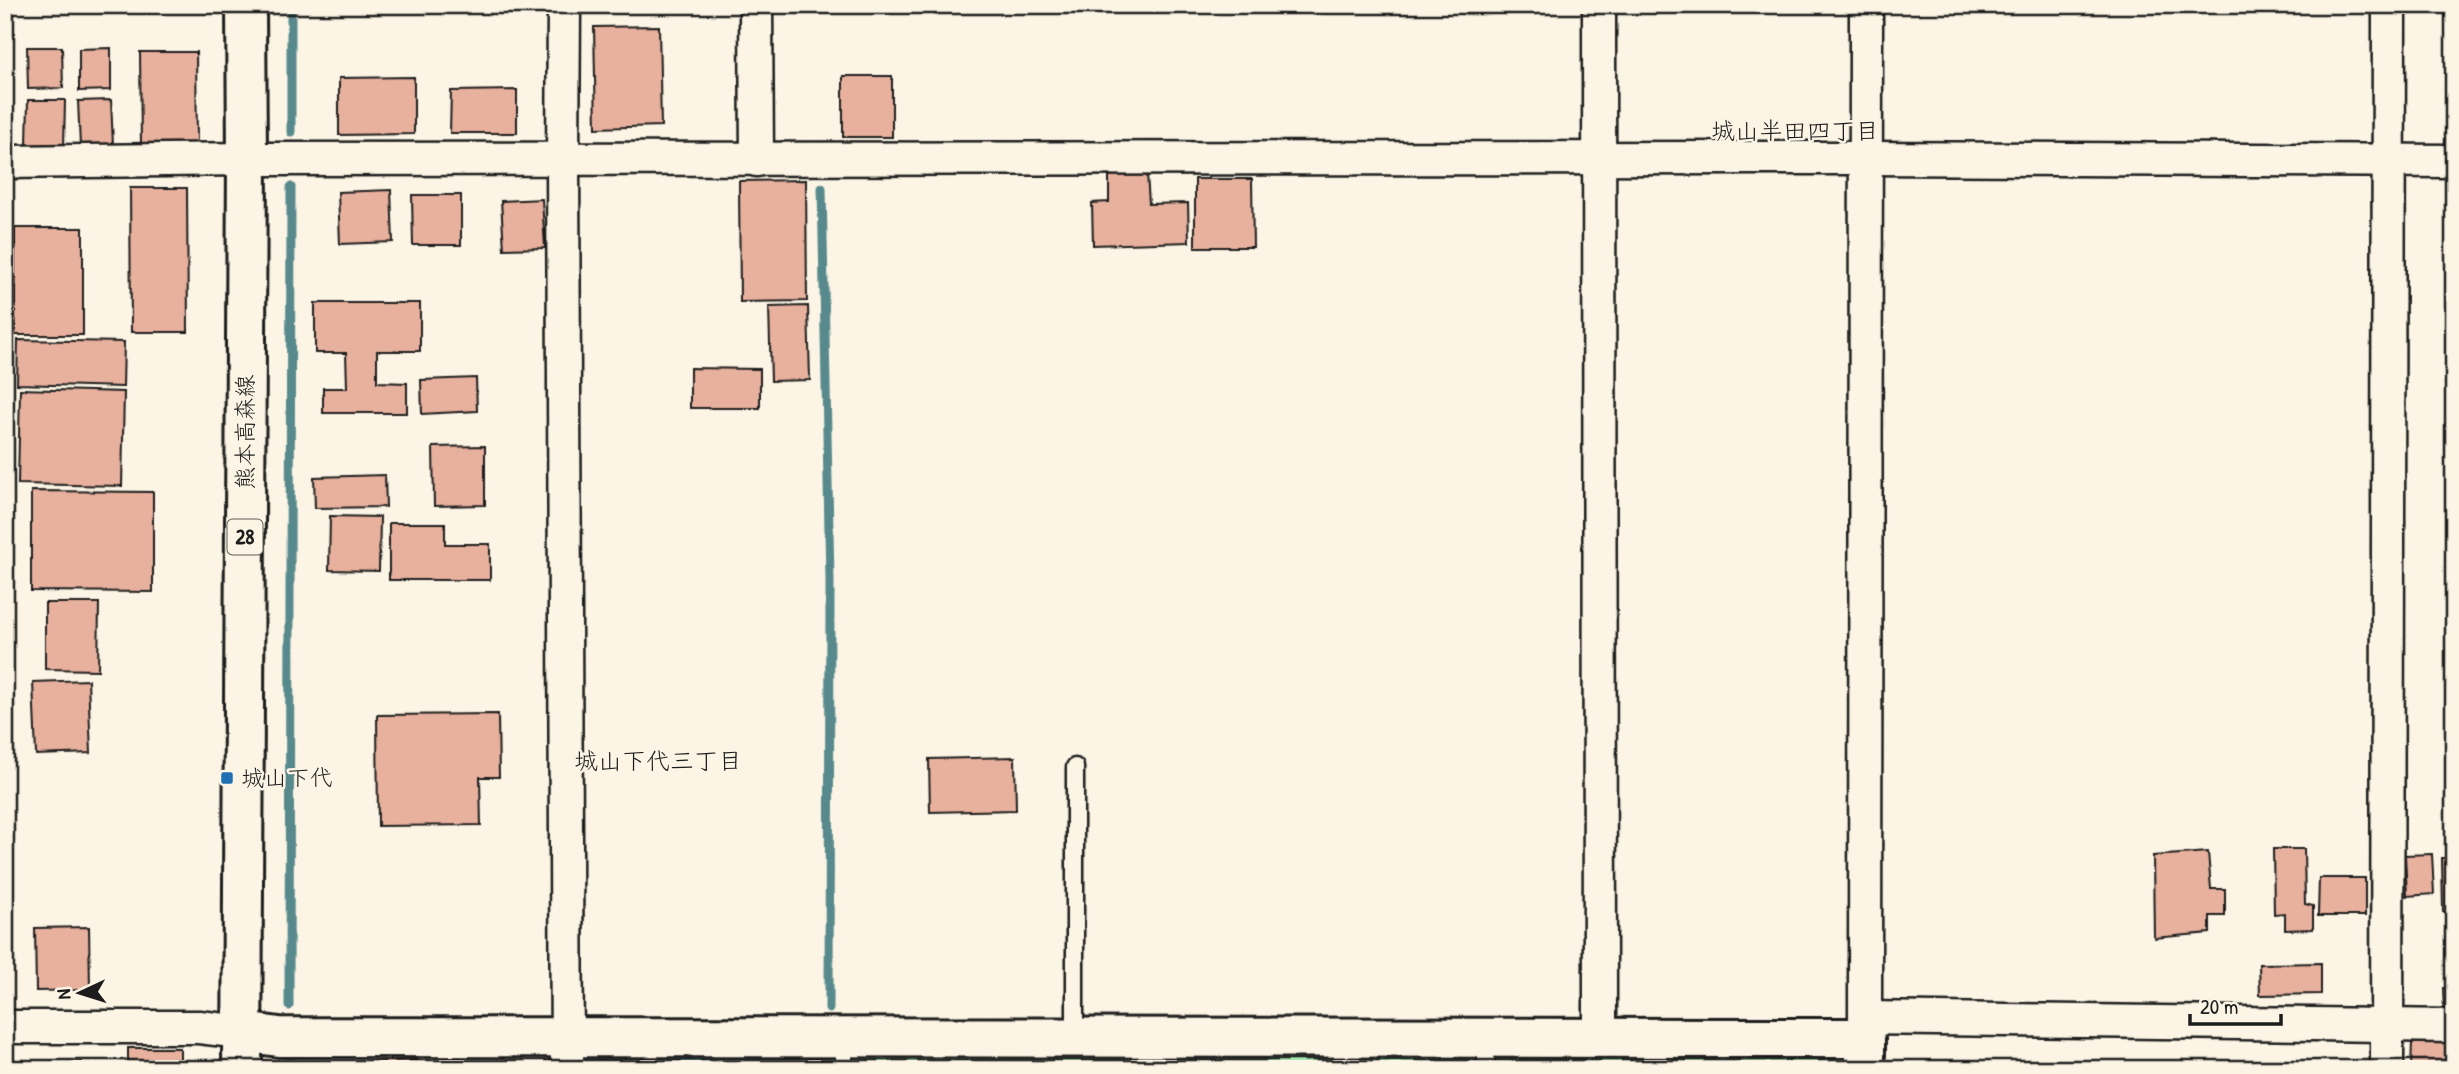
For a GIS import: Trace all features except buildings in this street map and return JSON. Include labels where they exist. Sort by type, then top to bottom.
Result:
[{"type":"street","name":"熊本高森線","points":[[242,1051],[246,5]]},
{"type":"street","points":[[564,5],[567,1052]]},
{"type":"street","points":[[757,5],[757,160]]},
{"type":"street","points":[[1599,5],[1600,1038]]},
{"type":"street","points":[[1866,5],[1866,1041]]},
{"type":"street","points":[[2387,1069],[2389,5]]},
{"type":"street","points":[[5,162],[247,159],[1600,158],[2454,161]]},
{"type":"street","points":[[5,1027],[199,1027],[242,1051],[279,1037],[567,1052],[844,1053],[1075,1037],[1486,1053],[1600,1038],[1866,1041],[2387,1025],[2454,1026]]},
{"type":"lane","points":[[1075,1037],[1076,767]]},
{"type":"green space","points":[[567,1036],[1865,1038],[1865,1069],[568,1069]]},
{"type":"waterway","points":[[291,5],[291,132]]},
{"type":"waterway","points":[[289,1006],[291,187]]},
{"type":"waterway","points":[[822,188],[830,580],[829,1009]]},
{"type":"waterway","points":[[581,1069],[581,1062],[829,1057]]},
{"type":"waterway","points":[[289,1060],[289,1069]]},
{"type":"place","name":"城山下代","points":[[227,778]]},
{"type":"district","name":"城山半田四丁目","points":[[1795,131]]},
{"type":"district","name":"城山下代三丁目","points":[[658,761]]}]
